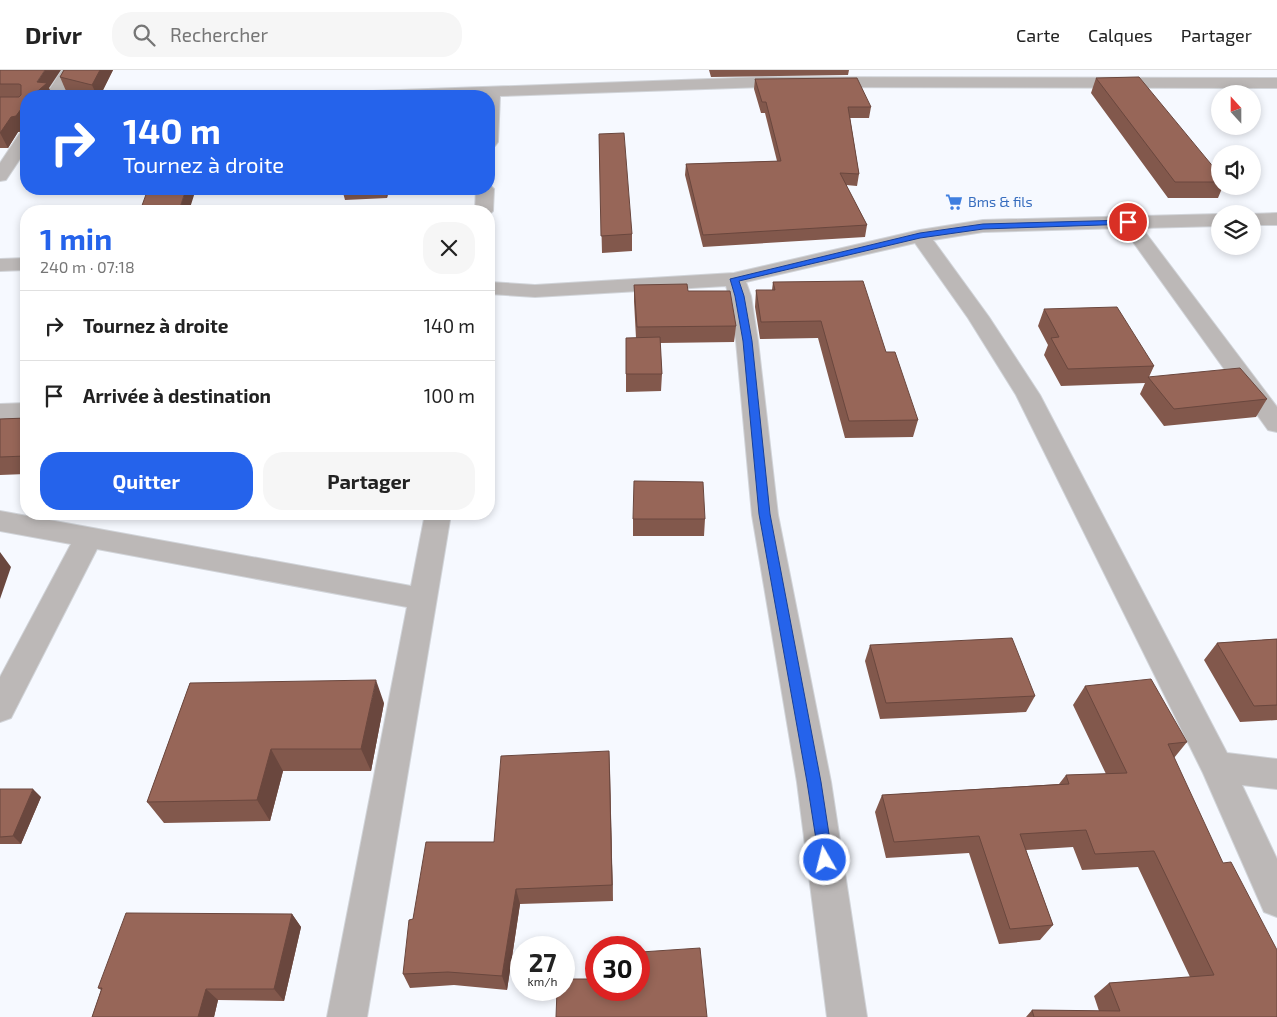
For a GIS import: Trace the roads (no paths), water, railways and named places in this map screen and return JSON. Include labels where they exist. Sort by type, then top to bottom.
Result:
[{"type":"street","points":[[57,90],[70,70]]},
{"type":"street","points":[[1184,70],[1200,83]]},
{"type":"street","points":[[495,92],[537,84],[762,76],[1277,83]]},
{"type":"street","points":[[0,176],[20,146]]},
{"type":"street","points":[[1261,219],[1277,219]]},
{"type":"street","points":[[495,288],[534,291],[734,279],[920,236],[983,226],[1211,220]]},
{"type":"street","points":[[1128,222],[1277,424]]},
{"type":"street","points":[[920,236],[978,317],[1028,395],[1217,767],[1277,899]]},
{"type":"street","points":[[0,265],[20,264]]},
{"type":"street","points":[[734,279],[740,296],[747,341],[765,514],[814,782],[847,1017]]},
{"type":"street","points":[[0,412],[20,411]]},
{"type":"street","points":[[347,1017],[437,520]]},
{"type":"street","points":[[0,521],[422,599]]},
{"type":"street","points":[[0,708],[89,537]]},
{"type":"street","points":[[1217,767],[1277,774]]},
{"type":"place","name":"Bms & fils","points":[[954,202]]}]
